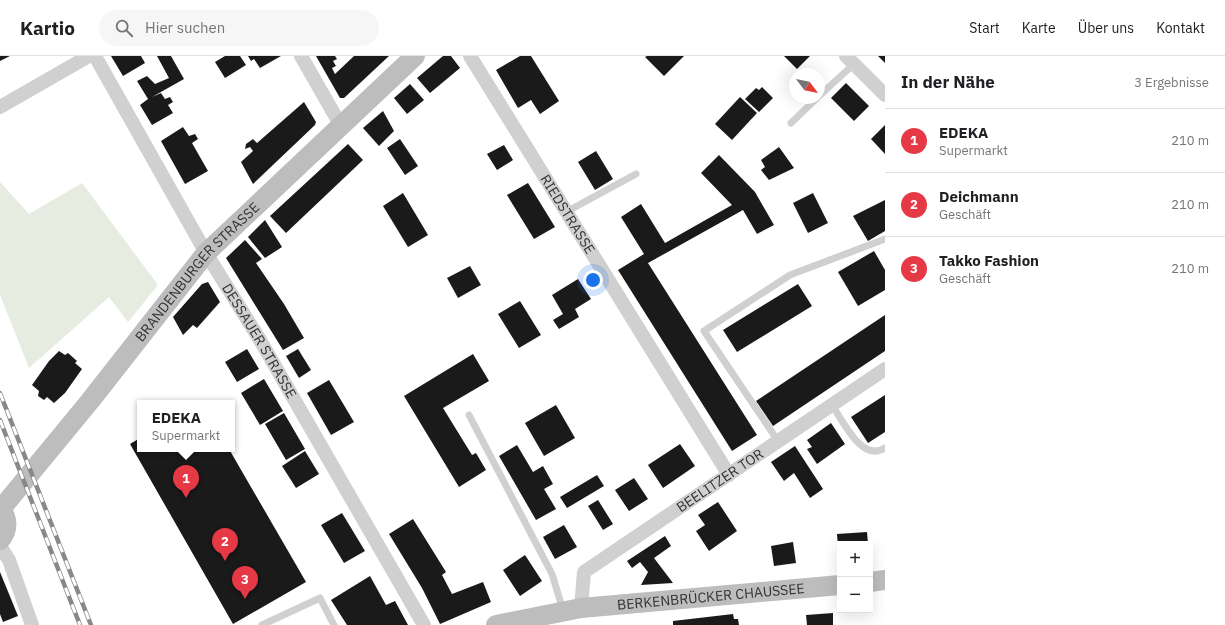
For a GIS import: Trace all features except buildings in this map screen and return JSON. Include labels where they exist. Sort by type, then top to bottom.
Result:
[{"type":"street","points":[[0,107],[89,56]]},
{"type":"street","name":"DESSAUER STRASSE","points":[[95,56],[206,253],[260,340],[424,625]]},
{"type":"street","points":[[301,56],[341,126]]},
{"type":"street","name":"BRANDENBURGER STRASSE","points":[[0,509],[90,401],[206,253],[416,56]]},
{"type":"street","name":"RIEDSTRASSE","points":[[470,56],[729,475]]},
{"type":"street","points":[[850,60],[885,95]]},
{"type":"street","name":"BEELITZER TOR","points":[[573,610],[584,572],[885,369]]},
{"type":"street","points":[[0,509],[7,522],[6,530],[0,540]]},
{"type":"street","points":[[0,546],[9,560],[32,625]]},
{"type":"street","points":[[873,582],[885,580]]},
{"type":"street","name":"BERKENBRÜCKER CHAUSSEE","points":[[499,625],[573,610],[837,585]]},
{"type":"lane","points":[[825,89],[850,60]]},
{"type":"lane","points":[[790,123],[810,104]]},
{"type":"lane","points":[[566,212],[636,174]]},
{"type":"lane","points":[[778,441],[704,331],[790,274],[885,238]]},
{"type":"lane","points":[[832,405],[862,447],[874,452],[879,452],[885,448]]},
{"type":"lane","points":[[469,415],[552,574],[573,610]]},
{"type":"lane","points":[[262,625],[320,598],[334,625]]},
{"type":"shaded area","points":[[0,182],[29,214],[82,183],[158,285],[128,322],[109,297],[29,368],[0,295]]},
{"type":"railway","points":[[0,393],[91,625]]},
{"type":"railway","points":[[0,420],[80,625]]},
{"type":"place","name":"EDEKA","points":[[186,498]]},
{"type":"place","name":"Deichmann","points":[[225,561]]},
{"type":"place","name":"Takko Fashion","points":[[245,599]]}]
